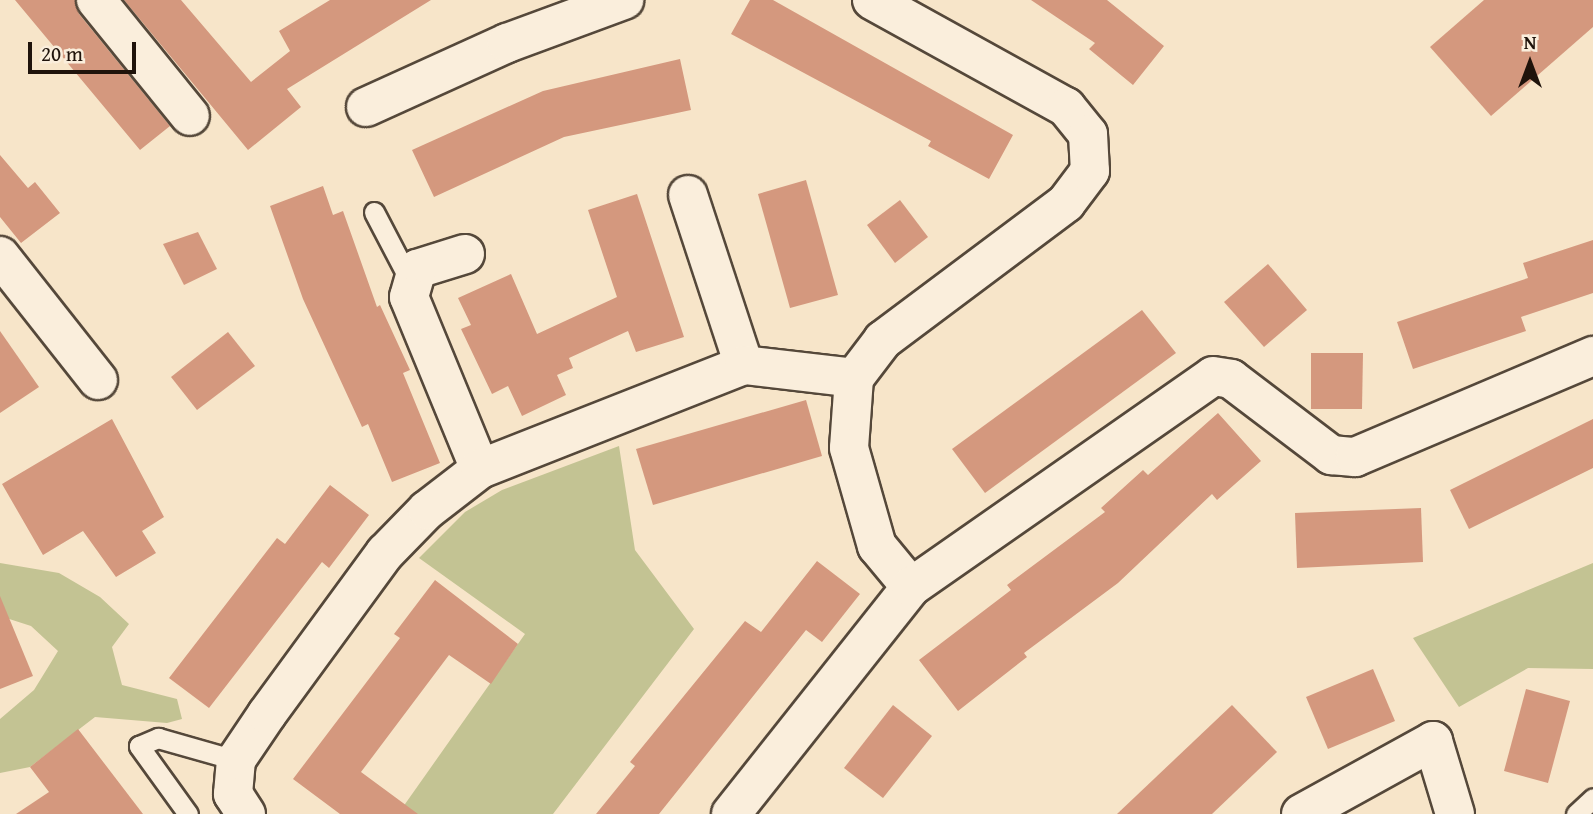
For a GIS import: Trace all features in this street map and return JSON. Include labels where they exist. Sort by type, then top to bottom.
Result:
[{"type":"street","points":[[96,0],[190,116]]},
{"type":"street","points":[[366,107],[507,43],[624,0]]},
{"type":"street","points":[[889,4],[1066,107],[1088,134],[1090,171],[1066,203],[883,340],[853,378],[849,448],[877,545],[911,587]]},
{"type":"street","points":[[688,195],[744,365]]},
{"type":"street","points":[[465,254],[417,269],[410,281],[409,297],[480,469]]},
{"type":"street","points":[[0,256],[98,380]]},
{"type":"street","points":[[731,814],[911,587],[1213,376],[1231,379],[1331,456],[1354,457],[1593,356]]},
{"type":"street","points":[[246,814],[233,794],[236,760],[385,553],[427,510],[480,469],[744,365],[853,378]]},
{"type":"street","points":[[1301,814],[1433,741],[1455,814]]},
{"type":"lane","points":[[374,212],[410,281]]},
{"type":"lane","points":[[188,814],[139,746],[158,738],[236,760]]},
{"type":"lane","points":[[1576,814],[1593,798]]},
{"type":"green space","points":[[619,446],[635,550],[694,629],[553,814],[398,814],[525,634],[419,558],[465,512],[502,490]]},
{"type":"green space","points":[[0,563],[59,573],[100,597],[129,624],[112,647],[122,685],[177,699],[182,719],[167,723],[95,717],[30,767],[0,773],[0,719],[34,690],[58,651],[31,626],[0,616]]},
{"type":"green space","points":[[1593,563],[1593,669],[1528,668],[1459,707],[1413,638]]},
{"type":"building","points":[[15,0],[75,0],[79,14],[170,126],[140,150]]},
{"type":"building","points":[[124,0],[181,0],[251,82],[290,51],[279,31],[330,0],[431,0],[287,89],[301,107],[248,150]]},
{"type":"building","points":[[750,0],[773,0],[1013,135],[989,179],[928,146],[931,141],[731,34]]},
{"type":"building","points":[[1031,0],[1107,0],[1164,46],[1133,85],[1089,49],[1095,43]]},
{"type":"building","points":[[1484,0],[1593,0],[1593,27],[1491,116],[1430,47]]},
{"type":"building","points":[[680,59],[691,110],[564,137],[434,197],[412,150],[543,91]]},
{"type":"building","points":[[0,155],[28,188],[35,182],[60,213],[21,243],[0,217]]},
{"type":"building","points":[[806,180],[838,295],[790,308],[758,194]]},
{"type":"building","points":[[323,186],[333,215],[343,211],[377,307],[380,305],[410,370],[403,373],[440,463],[392,482],[368,424],[362,427],[303,299],[270,206]]},
{"type":"building","points":[[637,194],[684,337],[636,352],[628,331],[569,358],[573,368],[557,375],[566,395],[522,416],[508,386],[492,394],[461,329],[471,325],[458,298],[511,274],[537,334],[617,297],[588,210]]},
{"type":"building","points":[[900,200],[928,237],[895,263],[867,225]]},
{"type":"building","points":[[198,232],[217,269],[184,285],[163,244]]},
{"type":"building","points":[[1593,240],[1593,293],[1521,317],[1526,331],[1413,369],[1397,322],[1528,278],[1523,263]]},
{"type":"building","points":[[1268,264],[1307,310],[1264,347],[1224,302]]},
{"type":"building","points":[[1142,310],[1176,353],[985,493],[952,449]]},
{"type":"building","points":[[0,331],[39,387],[0,413]]},
{"type":"building","points":[[228,332],[255,366],[197,410],[171,377]]},
{"type":"building","points":[[1311,353],[1363,353],[1362,409],[1311,409]]},
{"type":"building","points":[[806,400],[822,456],[653,505],[636,449]]},
{"type":"building","points":[[1218,413],[1261,461],[1217,500],[1212,494],[1118,583],[1024,653],[1027,657],[958,711],[919,660],[1011,590],[1007,585],[1105,512],[1101,508],[1143,470],[1148,475]]},
{"type":"building","points":[[112,419],[164,517],[142,531],[156,553],[116,577],[83,531],[43,555],[2,484]]},
{"type":"building","points":[[1593,419],[1593,468],[1469,529],[1450,490]]},
{"type":"building","points":[[330,485],[369,515],[329,568],[322,562],[209,708],[169,678],[277,538],[285,544]]},
{"type":"building","points":[[1421,508],[1423,562],[1297,568],[1295,513]]},
{"type":"building","points":[[817,561],[860,594],[822,642],[806,630],[659,814],[596,814],[635,766],[630,762],[745,621],[761,632]]},
{"type":"building","points":[[435,580],[518,644],[491,684],[449,655],[361,772],[418,814],[340,814],[293,779],[400,638],[394,634]]},
{"type":"building","points":[[0,596],[33,676],[0,689]]},
{"type":"building","points":[[1373,669],[1395,721],[1328,749],[1306,697]]},
{"type":"building","points":[[1526,689],[1570,701],[1548,783],[1504,771]]},
{"type":"building","points":[[893,705],[932,736],[883,798],[844,768]]},
{"type":"building","points":[[1232,705],[1277,752],[1212,814],[1117,814]]},
{"type":"building","points":[[78,729],[143,814],[16,814],[49,792],[30,767]]}]
